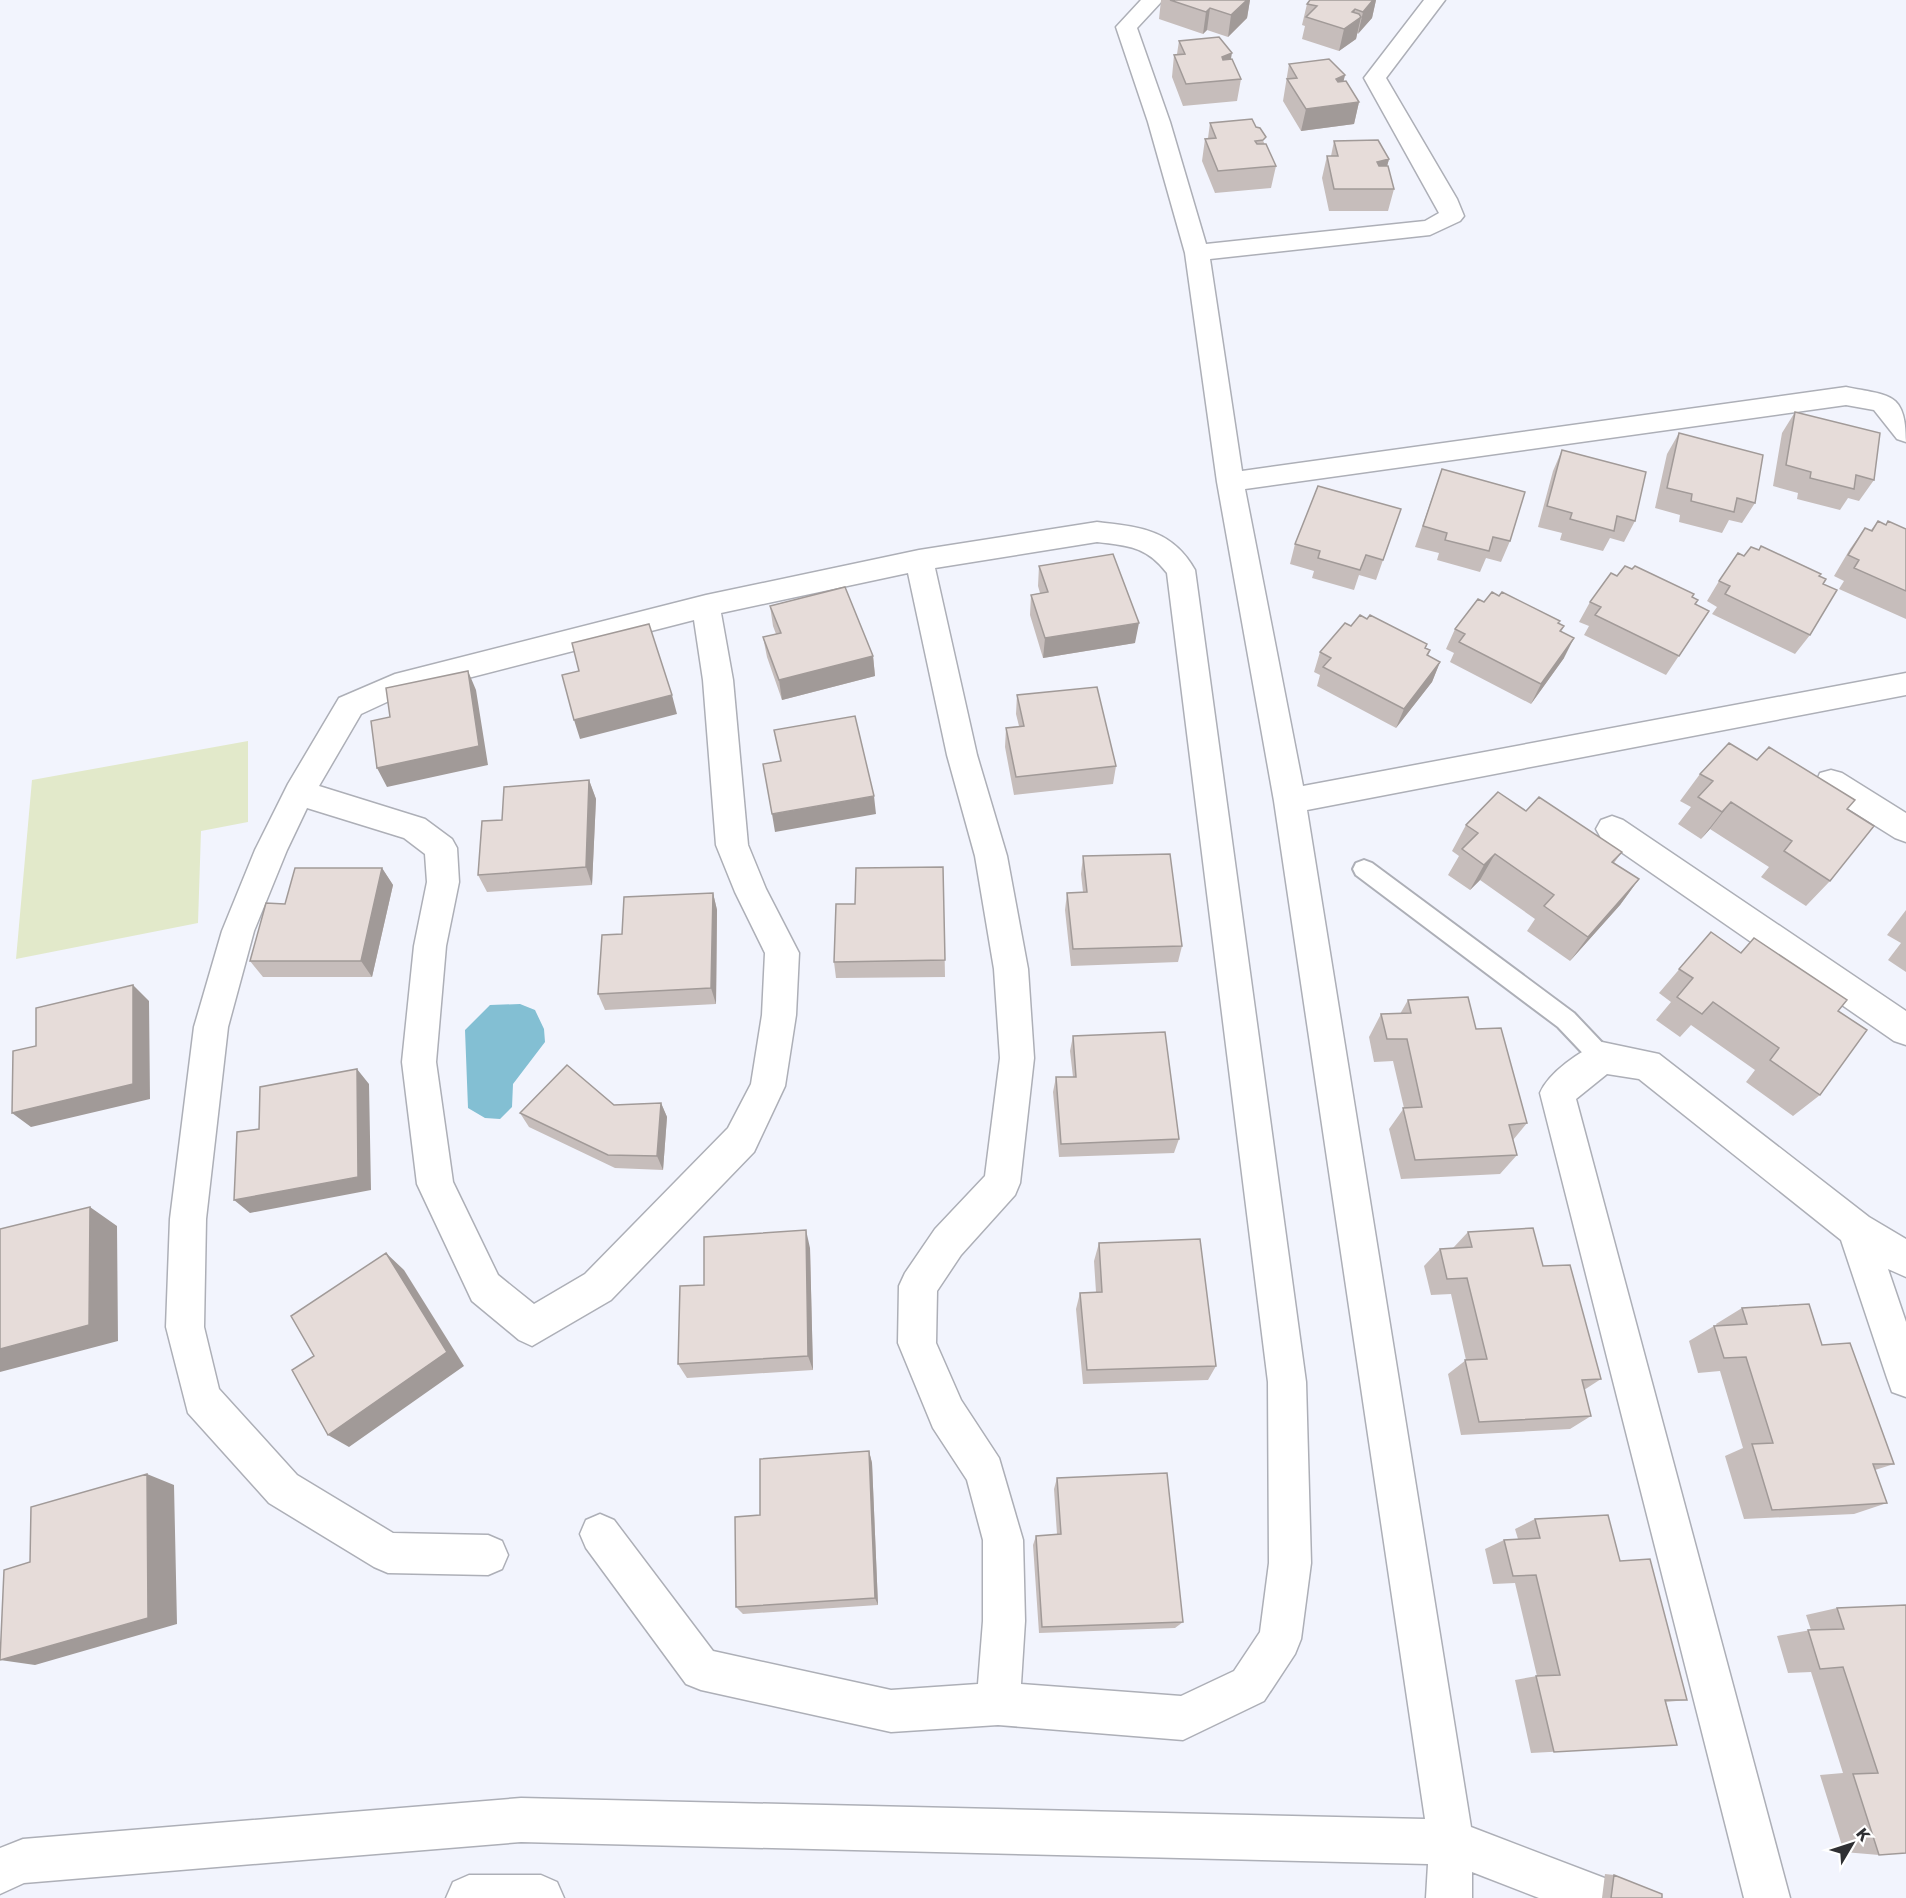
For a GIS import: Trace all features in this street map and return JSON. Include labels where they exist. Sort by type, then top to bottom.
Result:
[{"type":"street","points":[[1153,0],[1126,27],[1159,122],[1197,253],[1230,482],[1290,801],[1452,1842],[1449,1898]]},
{"type":"street","points":[[1197,253],[1430,228],[1452,216],[1445,199],[1375,78],[1435,0]]},
{"type":"street","points":[[1230,482],[1846,396],[1882,403],[1906,433]]},
{"type":"street","points":[[488,1555],[388,1553],[283,1489],[202,1399],[185,1327],[188,1219],[210,1027],[238,930],[271,850],[299,793],[350,706],[395,685],[706,606],[919,560],[1097,532],[1138,537],[1164,549],[1180,570],[1287,1382],[1290,1563],[1280,1639],[1249,1686],[1183,1718],[998,1704],[891,1711],[700,1669],[600,1534]]},
{"type":"street","points":[[919,560],[962,755],[991,856],[1011,969],[1017,1058],[1002,1183],[948,1242],[918,1286],[917,1332],[917,1343],[947,1414],[985,1472],[1003,1540],[1004,1621],[998,1704]]},
{"type":"street","points":[[299,793],[414,828],[441,848],[443,882],[430,946],[418,1062],[435,1184],[485,1288],[532,1327],[598,1287],[741,1140],[768,1086],[779,1015],[782,953],[750,892],[732,845],[718,680],[706,606]]},
{"type":"street","points":[[1290,801],[1906,684]]},
{"type":"street","points":[[1831,782],[1906,829]]},
{"type":"street","points":[[1612,829],[1906,1030]]},
{"type":"street","points":[[1767,1898],[1557,1093],[1602,1058],[1647,1065],[1856,1229],[1906,1259]]},
{"type":"street","points":[[1856,1229],[1906,1378]]},
{"type":"street","points":[[0,1871],[23,1861],[520,1820],[1452,1842],[1599,1898]]},
{"type":"street","points":[[469,1898],[541,1898]]},
{"type":"lane","points":[[1364,869],[1566,1020],[1602,1058]]},
{"type":"green space","points":[[248,741],[248,822],[201,831],[198,923],[16,959],[32,780]]},
{"type":"water","points":[[520,1004],[535,1010],[544,1029],[545,1042],[513,1084],[512,1107],[500,1119],[485,1118],[468,1108],[465,1030],[490,1005]]},
{"type":"building","points":[[1170,0],[1247,0],[1231,15],[1210,8],[1206,12]]},
{"type":"building","points":[[1310,0],[1373,0],[1363,12],[1355,9],[1352,12],[1361,17],[1344,29],[1306,17],[1317,6],[1307,4]]},
{"type":"building","points":[[1219,37],[1232,53],[1222,57],[1223,60],[1232,59],[1241,79],[1186,84],[1174,55],[1185,54],[1179,41]]},
{"type":"building","points":[[1329,59],[1345,75],[1336,79],[1338,82],[1346,81],[1359,102],[1306,109],[1287,79],[1297,78],[1289,64]]},
{"type":"building","points":[[1252,119],[1266,137],[1255,141],[1257,144],[1266,144],[1276,166],[1218,171],[1205,139],[1216,138],[1210,123]]},
{"type":"building","points":[[1378,140],[1389,159],[1377,162],[1379,166],[1388,166],[1394,189],[1334,189],[1327,156],[1338,156],[1334,141]]},
{"type":"building","points":[[1795,412],[1880,433],[1874,480],[1856,475],[1854,489],[1810,478],[1811,472],[1786,465]]},
{"type":"building","points":[[1679,433],[1763,455],[1755,503],[1737,498],[1734,512],[1691,501],[1692,494],[1667,488]]},
{"type":"building","points":[[1562,450],[1646,472],[1635,521],[1617,516],[1614,531],[1570,519],[1572,513],[1547,506]]},
{"type":"building","points":[[1442,469],[1525,492],[1510,541],[1493,537],[1489,551],[1445,540],[1447,533],[1423,526]]},
{"type":"building","points":[[1318,486],[1401,509],[1383,560],[1366,555],[1360,570],[1318,558],[1320,551],[1295,544]]},
{"type":"building","points":[[1878,521],[1886,525],[1888,521],[1906,529],[1906,591],[1854,568],[1859,560],[1848,555],[1865,528],[1872,531]]},
{"type":"building","points":[[1761,546],[1821,574],[1819,576],[1826,579],[1823,584],[1837,590],[1810,635],[1725,594],[1730,586],[1719,581],[1738,553],[1744,556],[1751,547],[1759,550]]},
{"type":"building","points":[[1113,554],[1139,623],[1045,638],[1031,595],[1048,592],[1039,566]]},
{"type":"building","points":[[1625,566],[1632,569],[1635,566],[1694,594],[1692,597],[1698,600],[1695,604],[1709,611],[1679,656],[1595,615],[1601,607],[1590,602],[1611,573],[1617,576]]},
{"type":"building","points":[[845,587],[873,656],[779,680],[763,637],[781,633],[770,606]]},
{"type":"building","points":[[1492,592],[1499,596],[1502,592],[1560,621],[1558,623],[1564,626],[1560,631],[1574,638],[1541,684],[1459,642],[1465,634],[1455,629],[1478,599],[1484,602]]},
{"type":"building","points":[[1360,615],[1367,619],[1370,615],[1427,644],[1425,648],[1430,650],[1427,655],[1440,662],[1404,709],[1323,667],[1331,658],[1320,652],[1345,623],[1351,626]]},
{"type":"building","points":[[649,624],[672,695],[574,720],[562,675],[579,671],[572,643]]},
{"type":"building","points":[[468,671],[479,746],[377,768],[371,721],[390,717],[386,688]]},
{"type":"building","points":[[1097,687],[1116,766],[1016,777],[1006,728],[1024,726],[1017,695]]},
{"type":"building","points":[[855,716],[874,796],[772,814],[763,764],[781,761],[774,730]]},
{"type":"building","points":[[1729,743],[1757,760],[1769,747],[1855,800],[1847,809],[1874,826],[1830,881],[1784,851],[1792,841],[1731,802],[1722,812],[1698,797],[1713,781],[1700,774]]},
{"type":"building","points":[[589,780],[586,867],[478,875],[482,821],[502,820],[504,787]]},
{"type":"building","points":[[1498,792],[1526,811],[1539,797],[1622,852],[1612,862],[1639,879],[1588,937],[1544,906],[1554,895],[1495,854],[1484,865],[1462,849],[1478,833],[1466,825]]},
{"type":"building","points":[[1170,854],[1182,946],[1073,949],[1067,893],[1087,892],[1083,856]]},
{"type":"building","points":[[943,867],[945,960],[834,962],[836,904],[855,904],[856,868]]},
{"type":"building","points":[[295,868],[382,868],[361,961],[250,961],[266,903],[285,904]]},
{"type":"building","points":[[713,893],[711,988],[598,994],[602,935],[622,934],[624,897]]},
{"type":"building","points":[[1711,932],[1741,953],[1754,938],[1847,1000],[1838,1011],[1867,1030],[1820,1095],[1770,1060],[1779,1048],[1713,1002],[1702,1014],[1677,997],[1693,978],[1679,969]]},
{"type":"building","points":[[133,985],[133,1084],[12,1113],[13,1051],[36,1046],[36,1008]]},
{"type":"building","points":[[1468,997],[1476,1029],[1501,1028],[1527,1123],[1509,1125],[1517,1155],[1415,1160],[1403,1108],[1422,1107],[1407,1039],[1387,1039],[1381,1014],[1411,1013],[1408,1000]]},
{"type":"building","points":[[1165,1032],[1179,1139],[1061,1144],[1056,1077],[1076,1077],[1073,1036]]},
{"type":"building","points":[[567,1065],[614,1105],[661,1103],[657,1156],[608,1155],[520,1113]]},
{"type":"building","points":[[357,1069],[358,1177],[234,1200],[237,1132],[259,1129],[260,1087]]},
{"type":"building","points":[[90,1207],[89,1325],[0,1349],[0,1229]]},
{"type":"building","points":[[1533,1228],[1543,1266],[1570,1265],[1601,1379],[1582,1380],[1591,1416],[1479,1422],[1465,1360],[1487,1359],[1467,1278],[1447,1279],[1440,1249],[1472,1247],[1468,1232]]},
{"type":"building","points":[[806,1230],[808,1356],[678,1364],[680,1286],[704,1285],[704,1237]]},
{"type":"building","points":[[1200,1239],[1216,1366],[1087,1370],[1080,1293],[1102,1292],[1099,1243]]},
{"type":"building","points":[[386,1253],[447,1352],[328,1435],[292,1370],[314,1356],[291,1316]]},
{"type":"building","points":[[1809,1304],[1822,1345],[1850,1343],[1894,1464],[1873,1464],[1887,1503],[1772,1510],[1752,1444],[1773,1443],[1746,1357],[1724,1358],[1714,1326],[1747,1324],[1742,1308]]},
{"type":"building","points":[[869,1451],[875,1598],[736,1607],[735,1517],[760,1515],[760,1459]]},
{"type":"building","points":[[1167,1473],[1183,1622],[1042,1627],[1036,1536],[1061,1534],[1057,1478]]},
{"type":"building","points":[[147,1474],[148,1618],[0,1660],[4,1570],[30,1562],[31,1507]]},
{"type":"building","points":[[1608,1515],[1620,1561],[1650,1559],[1687,1700],[1665,1700],[1677,1745],[1554,1752],[1536,1676],[1560,1675],[1536,1575],[1513,1576],[1504,1540],[1540,1538],[1535,1519]]},
{"type":"building","points":[[1906,1605],[1906,1853],[1879,1855],[1853,1774],[1878,1773],[1843,1667],[1820,1669],[1808,1630],[1844,1629],[1837,1608]]},
{"type":"building","points":[[1614,1875],[1662,1894],[1662,1898],[1611,1898]]}]
